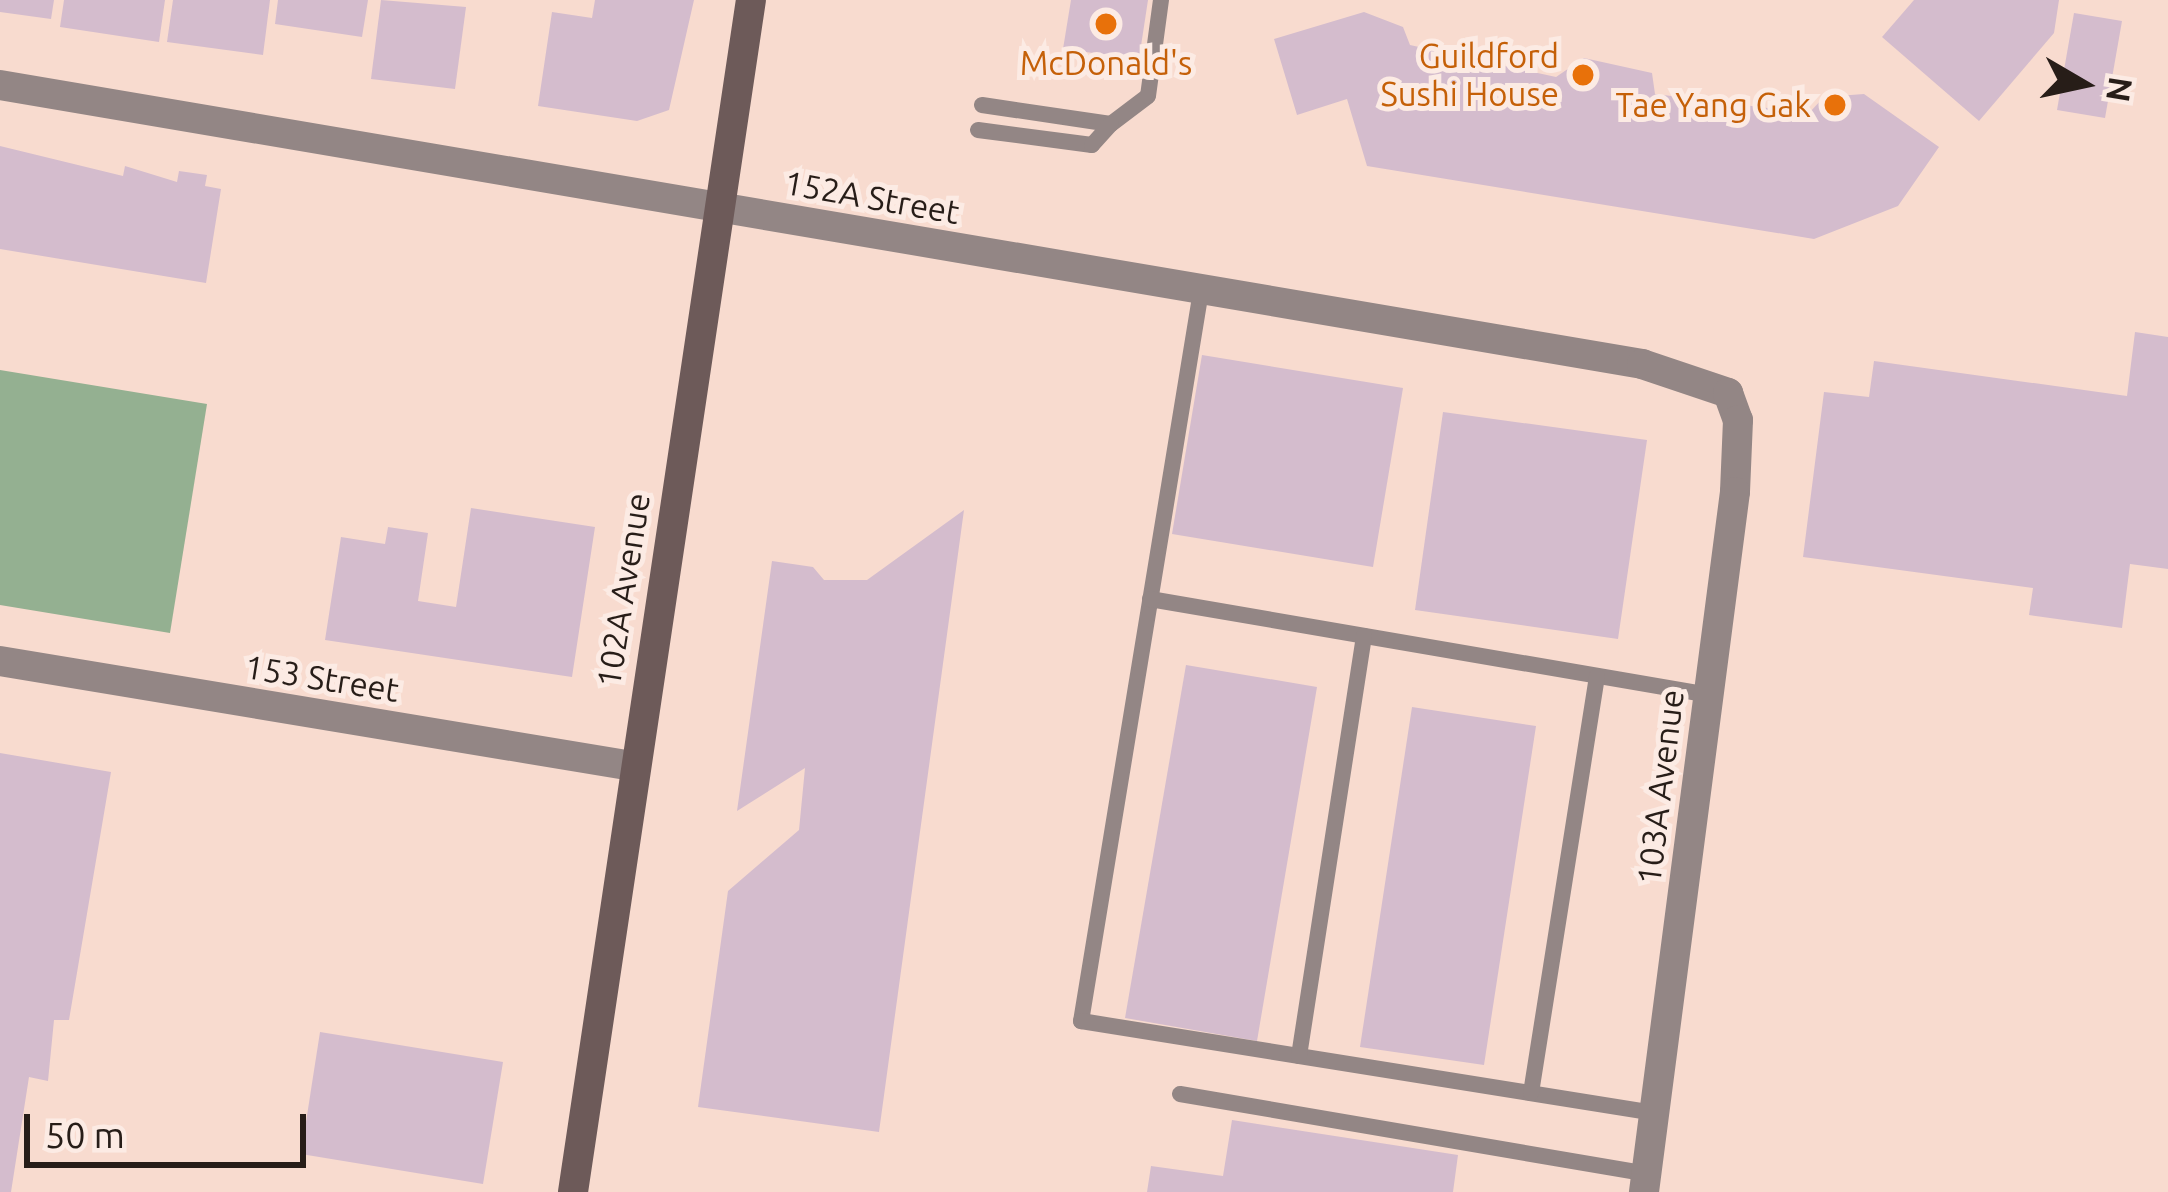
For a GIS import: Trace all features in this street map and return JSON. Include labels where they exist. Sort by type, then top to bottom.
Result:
[{"type":"street","name":"102A Avenue","points":[[573,1192],[632,766],[751,0]]},
{"type":"street","name":"152A Street","points":[[0,85],[1642,364],[1728,393]]},
{"type":"street","name":"103A Avenue","points":[[1645,1183],[1735,492],[1738,420],[1728,393]]},
{"type":"street","name":"153 Street","points":[[0,661],[632,766]]},
{"type":"lane","points":[[978,130],[1092,146],[1148,95],[1160,0]]},
{"type":"lane","points":[[982,105],[1111,124]]},
{"type":"lane","points":[[1202,291],[1081,1021],[1654,1113]]},
{"type":"lane","points":[[1150,599],[1709,695]]},
{"type":"lane","points":[[1299,1056],[1364,636]]},
{"type":"lane","points":[[1531,1094],[1597,676]]},
{"type":"lane","points":[[1180,1094],[1645,1183]]},
{"type":"green space","points":[[0,370],[207,404],[170,633],[0,605]]},
{"type":"building","points":[[0,0],[54,0],[51,19],[0,12]]},
{"type":"building","points":[[64,0],[165,0],[159,42],[60,27]]},
{"type":"building","points":[[173,0],[270,0],[263,55],[167,42]]},
{"type":"building","points":[[278,0],[368,0],[362,37],[275,24]]},
{"type":"building","points":[[381,0],[466,7],[455,89],[371,79]]},
{"type":"building","points":[[595,0],[694,0],[669,110],[637,121],[538,106],[552,12],[592,18]]},
{"type":"building","name":"McDonald's","points":[[1071,0],[1148,0],[1139,59],[1063,49]]},
{"type":"building","points":[[1914,0],[2059,0],[2054,33],[1979,121],[1882,37]]},
{"type":"building","points":[[1364,12],[1403,27],[1410,45],[1556,77],[1584,58],[1652,73],[1655,94],[1809,113],[1824,97],[1864,94],[1939,147],[1898,206],[1814,239],[1367,166],[1347,99],[1297,115],[1274,39]]},
{"type":"building","points":[[2074,13],[2122,21],[2105,118],[2057,110]]},
{"type":"building","points":[[0,146],[123,176],[125,166],[177,182],[179,171],[207,175],[205,186],[221,189],[206,283],[0,249]]},
{"type":"building","points":[[2135,332],[2168,337],[2168,569],[2130,564],[2122,628],[2029,615],[2033,588],[1803,557],[1824,392],[1869,397],[1874,361],[2127,396]]},
{"type":"building","points":[[1202,355],[1403,388],[1373,567],[1172,534]]},
{"type":"building","points":[[1443,412],[1647,440],[1618,639],[1415,610]]},
{"type":"building","points":[[471,508],[595,527],[572,677],[325,640],[341,537],[385,544],[388,527],[428,533],[418,601],[456,607]]},
{"type":"building","points":[[964,510],[879,1132],[698,1107],[728,891],[799,830],[805,768],[737,811],[772,561],[813,567],[824,580],[867,580]]},
{"type":"building","points":[[1186,665],[1317,687],[1257,1041],[1125,1018]]},
{"type":"building","points":[[1412,707],[1536,726],[1484,1065],[1360,1047]]},
{"type":"building","points":[[0,753],[111,772],[69,1020],[54,1020],[48,1081],[29,1077],[11,1192],[0,1192]]},
{"type":"building","points":[[320,1032],[503,1062],[483,1184],[301,1154]]},
{"type":"building","points":[[1232,1120],[1458,1155],[1453,1192],[1147,1192],[1151,1166],[1223,1176]]},
{"type":"place","name":"McDonald's","points":[[1106,24]]},
{"type":"place","name":"Guildford Sushi House","points":[[1583,75]]},
{"type":"place","name":"Tae Yang Gak","points":[[1835,105]]}]
